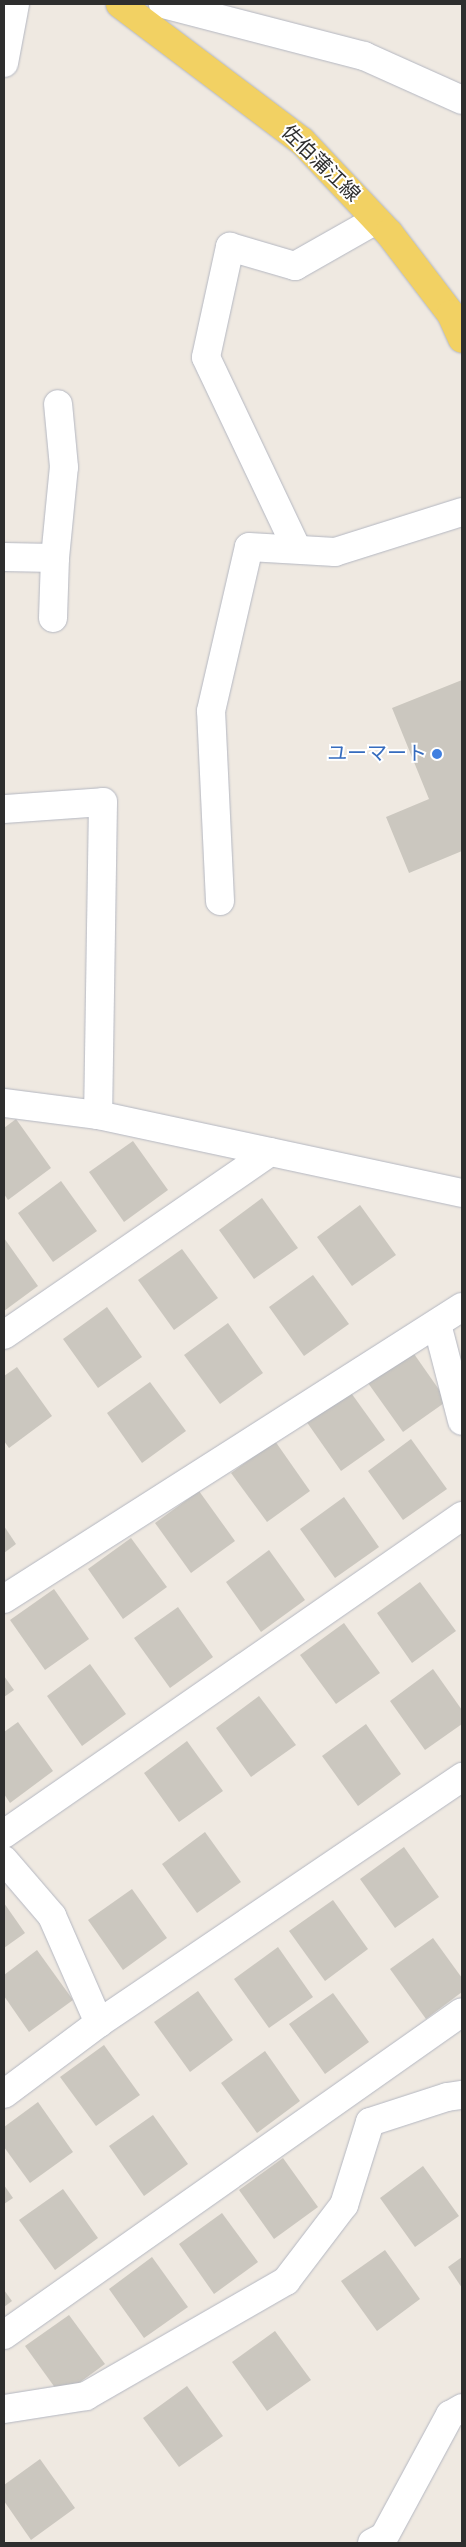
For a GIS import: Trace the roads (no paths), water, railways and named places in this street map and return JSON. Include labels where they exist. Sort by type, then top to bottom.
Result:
[{"type":"main road","name":"佐伯蒲江線","points":[[120,4],[302,140],[376,220],[451,314],[462,339]]},
{"type":"street","points":[[4,63],[15,4]]},
{"type":"street","points":[[163,4],[364,56],[462,100]]},
{"type":"street","points":[[297,549],[206,358],[230,247],[295,266],[376,220]]},
{"type":"street","points":[[53,618],[55,558],[64,467],[58,404]]},
{"type":"street","points":[[220,901],[211,711],[249,547],[335,552],[462,512]]},
{"type":"street","points":[[4,557],[55,558]]},
{"type":"street","points":[[4,809],[103,802],[98,1115]]},
{"type":"street","points":[[4,1102],[98,1115],[462,1193]]},
{"type":"street","points":[[4,1335],[270,1152]]},
{"type":"street","points":[[4,1599],[462,1307]]},
{"type":"street","points":[[437,1324],[462,1421]]},
{"type":"street","points":[[4,1834],[462,1516]]},
{"type":"street","points":[[4,2094],[99,2023],[462,1777]]},
{"type":"street","points":[[4,1860],[52,1916],[99,2023]]},
{"type":"street","points":[[4,2335],[462,2012]]},
{"type":"street","points":[[4,2409],[86,2396],[286,2282],[344,2205],[370,2122],[447,2097],[462,2095]]},
{"type":"street","points":[[372,2543],[384,2537],[450,2415],[462,2408]]},
{"type":"place","name":"ユーマート","points":[[437,754]]}]
